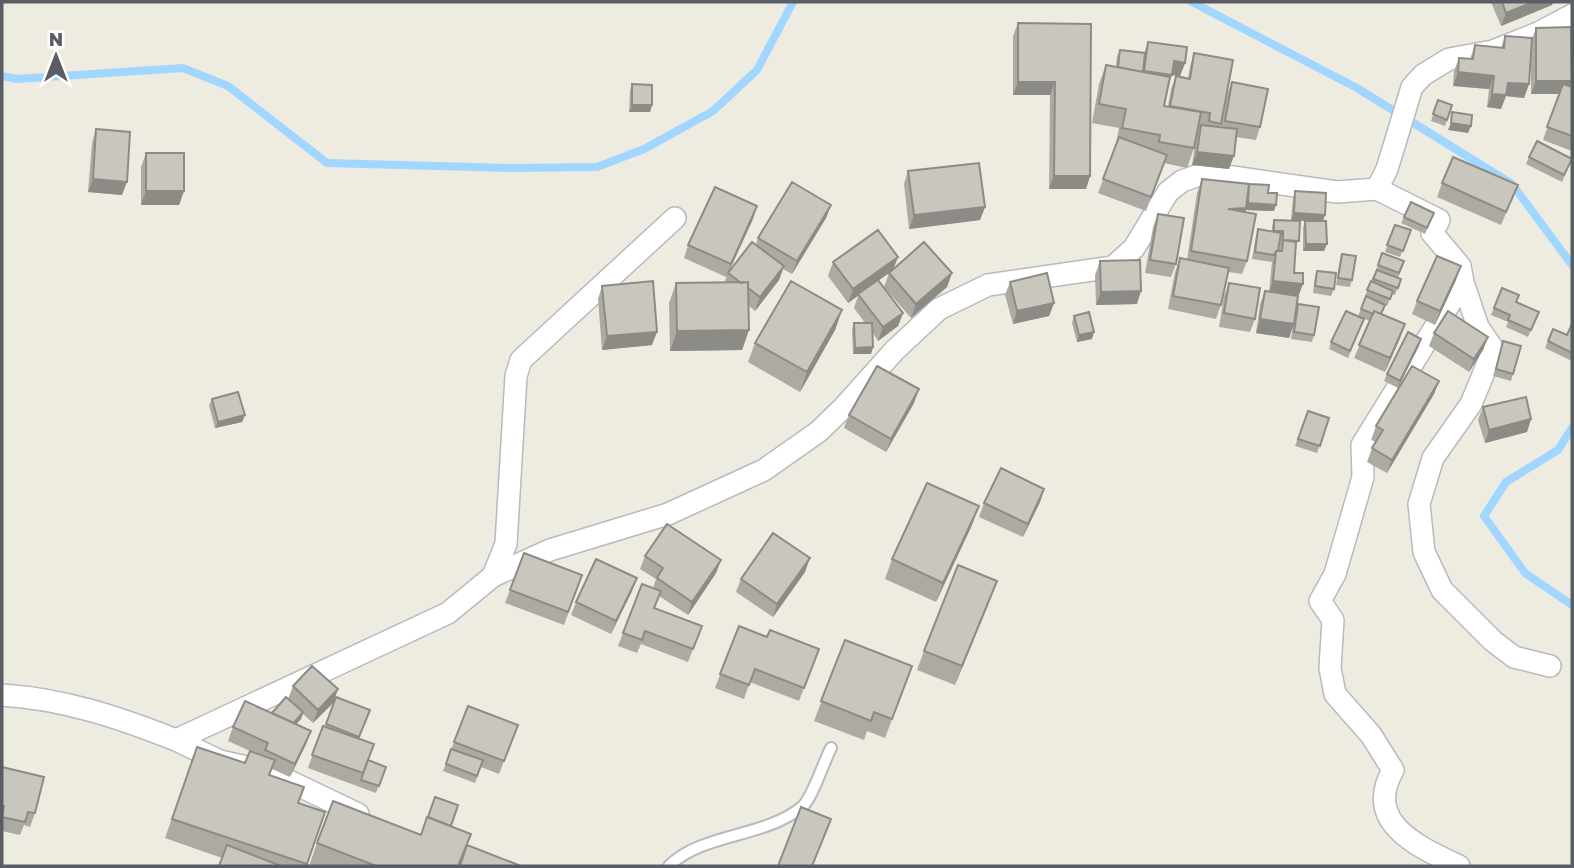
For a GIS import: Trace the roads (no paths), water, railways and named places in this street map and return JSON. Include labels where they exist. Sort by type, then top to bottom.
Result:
[{"type":"street","points":[[1377,189],[1387,169],[1412,87],[1437,64],[1502,48],[1572,15]]},
{"type":"street","points":[[176,740],[448,613],[493,576],[550,550],[668,514],[764,470],[818,432],[895,350],[939,309],[988,285],[1113,267],[1134,248],[1168,192],[1182,181],[1205,173],[1337,192],[1377,189],[1439,220],[1432,233],[1460,266],[1478,327],[1491,346],[1490,358],[1471,404],[1433,458],[1419,504],[1424,552],[1442,590],[1493,641],[1514,657],[1550,666]]},
{"type":"street","points":[[493,576],[506,544],[516,376],[521,360],[675,218]]},
{"type":"street","points":[[1459,866],[1419,846],[1391,822],[1383,803],[1384,786],[1393,770],[1371,734],[1335,694],[1330,668],[1333,620],[1320,601],[1335,574],[1360,489],[1362,445],[1463,282]]},
{"type":"street","points":[[2,695],[41,698],[85,707],[176,740],[219,761],[270,772],[376,820]]},
{"type":"lane","points":[[669,866],[683,852],[765,827],[804,806],[831,748]]},
{"type":"waterway","points":[[2,76],[17,79],[183,68],[228,86],[327,163],[511,168],[597,167],[644,149],[713,111],[757,70],[793,2]]},
{"type":"waterway","points":[[1192,2],[1357,88],[1512,184],[1572,265]]},
{"type":"waterway","points":[[1572,428],[1558,450],[1506,482],[1484,516],[1525,573],[1572,605]]}]
